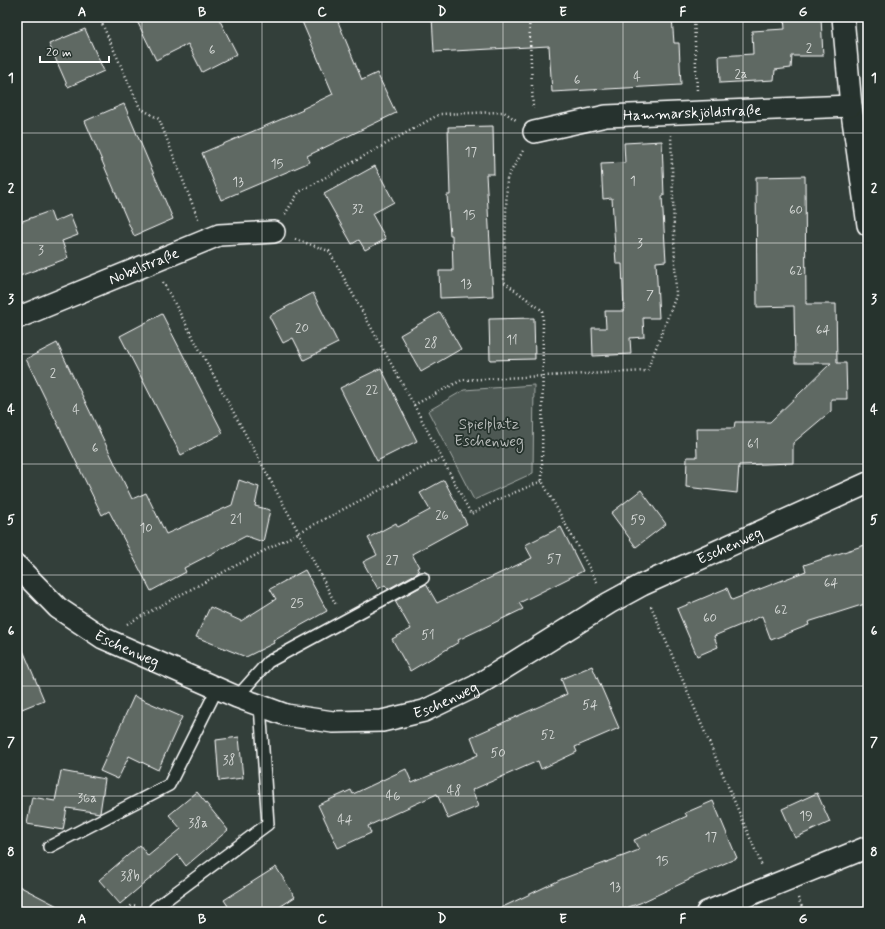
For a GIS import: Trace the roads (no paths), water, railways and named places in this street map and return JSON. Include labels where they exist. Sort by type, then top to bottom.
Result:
[{"type":"street","points":[[844,17],[851,106],[868,225]]},
{"type":"street","name":"Hammarskjöldstraße","points":[[534,132],[606,116],[698,111],[851,106]]},
{"type":"street","name":"Nobelstraße","points":[[17,318],[219,235],[274,232]]},
{"type":"street","name":"Eschenweg","points":[[17,566],[58,608],[102,638],[217,689],[286,715],[332,722],[382,721],[424,711],[476,686],[609,603],[642,585],[868,483]]},
{"type":"street","points":[[707,912],[868,846]]},
{"type":"lane","points":[[237,697],[268,662],[423,578]]},
{"type":"lane","points":[[49,847],[169,785],[217,689]]},
{"type":"lane","points":[[154,908],[268,824],[260,706]]},
{"type":"park label","name":"Spielplatz Eschenweg","points":[[489,432]]}]
